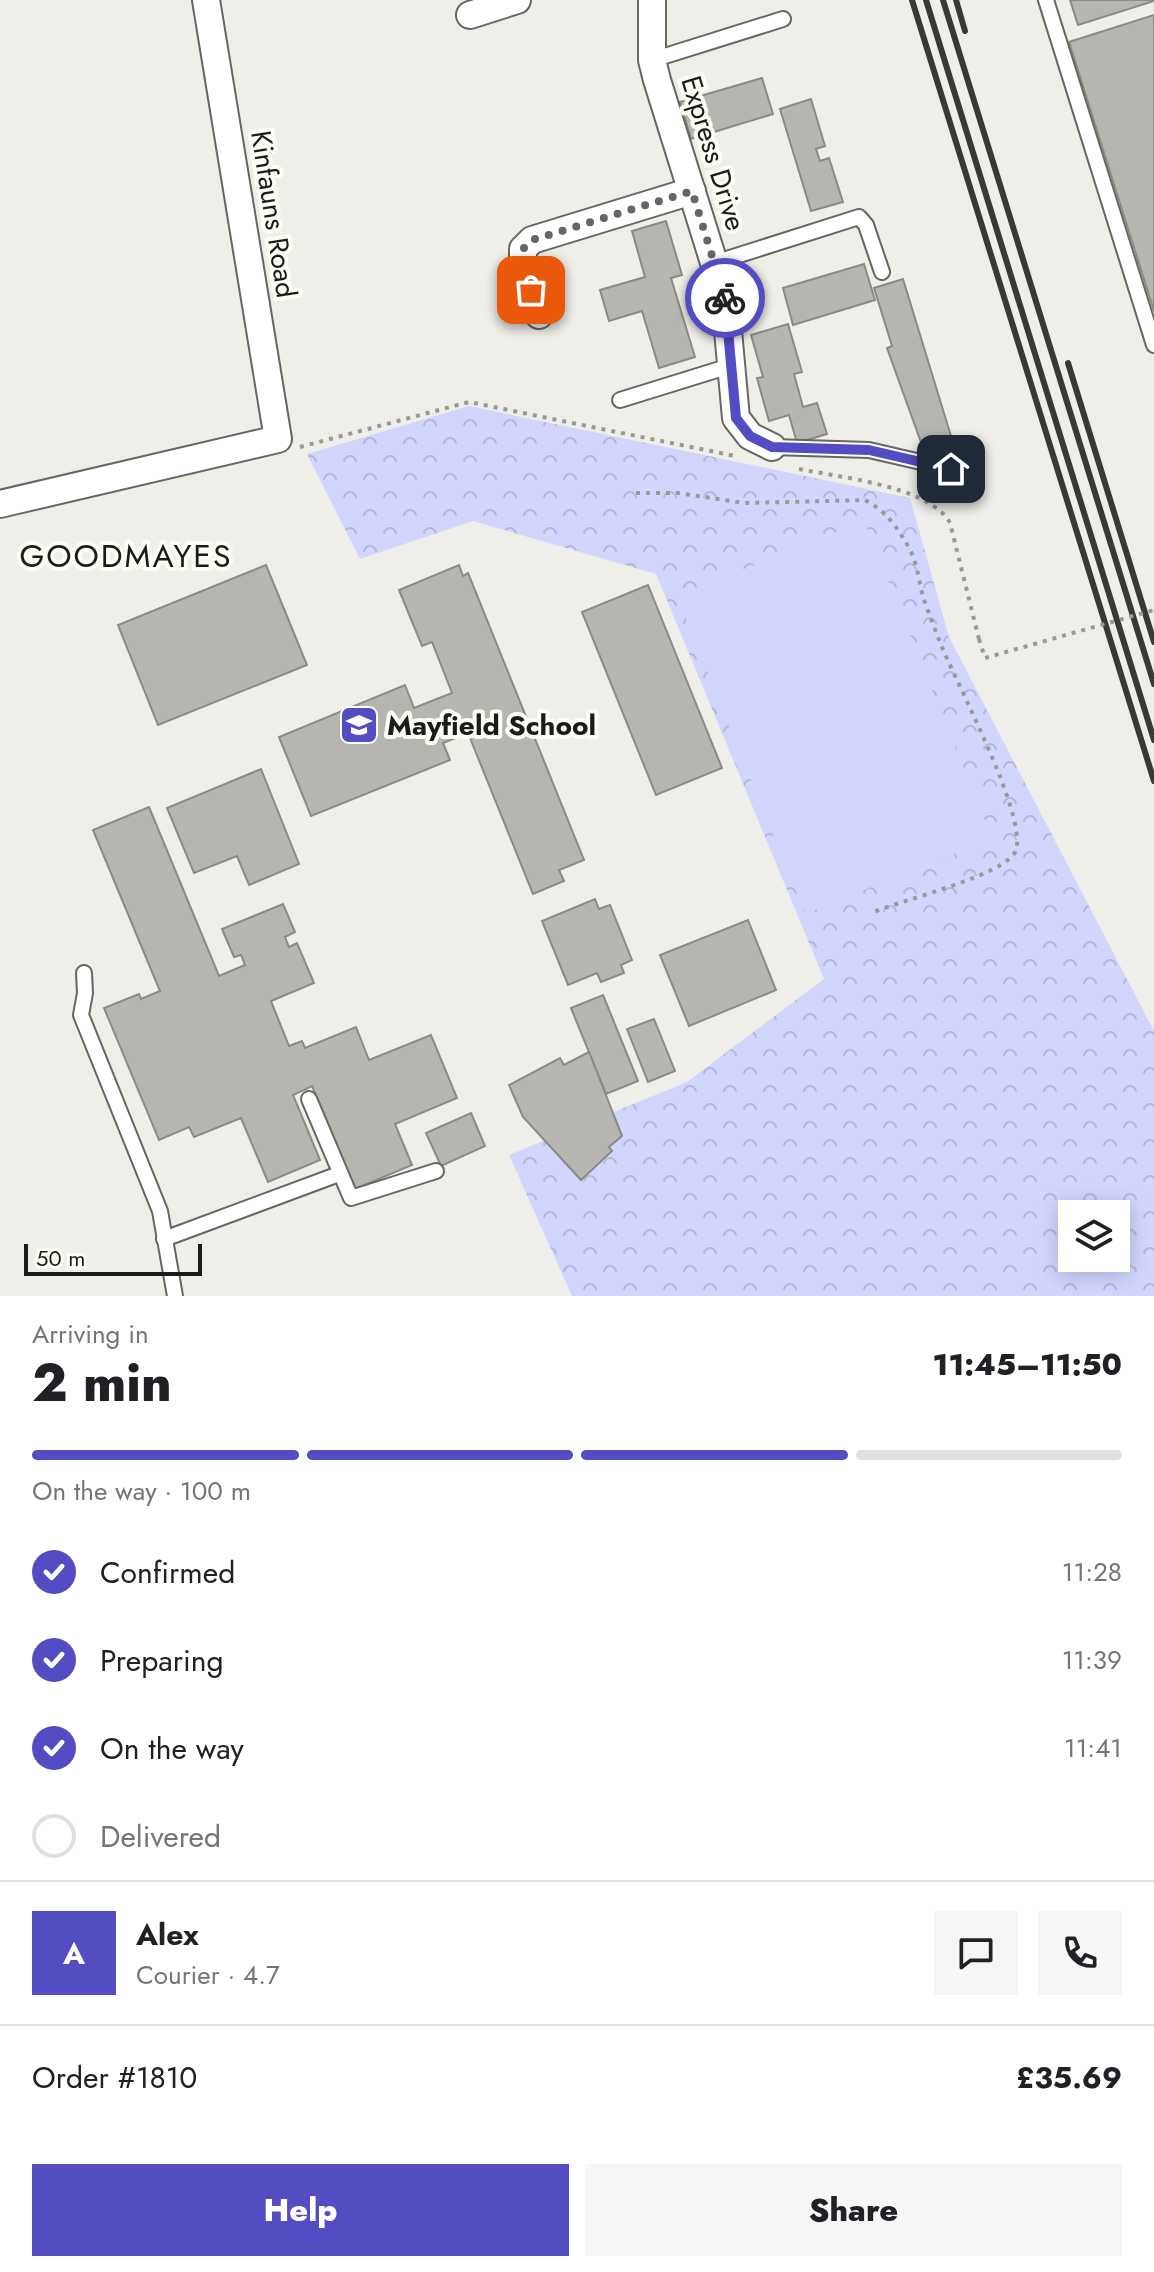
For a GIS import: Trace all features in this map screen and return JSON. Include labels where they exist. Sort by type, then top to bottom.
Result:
[{"type":"street","name":"Kinfauns Road","points":[[206,0],[278,439]]},
{"type":"street","points":[[470,15],[517,0]]},
{"type":"street","name":"Express Drive","points":[[652,0],[652,60],[725,298],[736,418],[750,436],[772,447]]},
{"type":"street","points":[[539,315],[523,266],[523,249],[532,240],[692,191]]},
{"type":"street","points":[[0,504],[278,439]]},
{"type":"lane","points":[[1046,0],[1154,345]]},
{"type":"lane","points":[[652,60],[783,19]]},
{"type":"lane","points":[[714,263],[859,217],[866,225],[882,272]]},
{"type":"lane","points":[[620,400],[733,365]]},
{"type":"lane","points":[[772,447],[869,450],[951,469]]},
{"type":"lane","points":[[84,973],[81,1015],[160,1211],[175,1296]]},
{"type":"lane","points":[[309,1099],[347,1193],[358,1198],[436,1171]]},
{"type":"lane","points":[[164,1239],[339,1174]]},
{"type":"path","points":[[278,439],[303,449],[469,402],[746,458]]},
{"type":"path","points":[[772,447],[771,459],[776,464],[867,483],[936,505],[950,523],[967,602],[985,658],[1154,610]]},
{"type":"path","points":[[636,493],[678,493],[744,503],[865,500],[878,507],[911,552],[935,628],[1002,784],[1017,829],[1016,851],[1005,866],[988,874],[902,899],[874,912]]},
{"type":"green space","points":[[469,406],[910,498],[949,637],[1154,1031],[1154,1296],[572,1296],[509,1155],[687,1082],[824,979],[656,574],[473,521],[360,559],[307,454]]},
{"type":"green space","points":[[864,521],[992,838],[805,914],[677,596]]},
{"type":"building","points":[[1070,0],[1154,0],[1154,1],[1078,25]]},
{"type":"building","points":[[1154,15],[1154,311],[1069,42]]},
{"type":"building","points":[[762,78],[773,114],[691,139],[680,102]]},
{"type":"building","points":[[811,99],[825,146],[816,149],[820,161],[829,158],[843,202],[811,211],[780,109]]},
{"type":"building","points":[[666,221],[682,275],[671,278],[695,357],[659,368],[642,311],[609,321],[600,290],[645,277],[632,231]]},
{"type":"building","points":[[864,264],[875,300],[793,325],[783,288]]},
{"type":"building","points":[[903,279],[951,436],[922,445],[887,348],[892,346],[874,288]]},
{"type":"building","points":[[788,324],[802,372],[794,374],[803,407],[817,403],[827,434],[797,443],[789,415],[769,421],[757,378],[763,377],[751,335]]},
{"type":"building","points":[[266,565],[307,665],[158,725],[118,625]]},
{"type":"building","points":[[459,565],[463,576],[468,573],[584,860],[559,870],[564,881],[533,894],[468,733],[443,743],[450,760],[311,816],[279,737],[405,685],[414,708],[452,693],[432,642],[422,646],[399,590]]},
{"type":"building","points":[[648,585],[722,768],[656,795],[582,612]]},
{"type":"building","points":[[261,769],[299,864],[249,885],[237,856],[194,873],[167,808]]},
{"type":"building","points":[[149,807],[219,976],[245,965],[241,955],[234,957],[222,929],[283,904],[295,932],[285,937],[289,947],[297,943],[314,983],[271,1001],[289,1046],[302,1041],[305,1048],[356,1027],[369,1060],[431,1035],[457,1098],[395,1124],[412,1165],[355,1189],[312,1086],[293,1095],[320,1160],[268,1182],[241,1118],[194,1137],[189,1127],[159,1140],[104,1008],[139,994],[141,999],[160,991],[93,830]]},
{"type":"building","points":[[595,899],[599,909],[610,905],[632,960],[621,965],[624,973],[601,982],[597,973],[568,985],[542,921]]},
{"type":"building","points":[[748,920],[776,990],[689,1026],[660,955]]},
{"type":"building","points":[[603,995],[638,1081],[606,1094],[571,1008]]},
{"type":"building","points":[[654,1019],[675,1071],[648,1082],[627,1029]]},
{"type":"building","points":[[589,1052],[622,1136],[609,1147],[612,1151],[581,1180],[523,1117],[509,1085],[560,1058],[564,1065]]},
{"type":"building","points":[[471,1113],[485,1146],[441,1166],[426,1133]]},
{"type":"railway","points":[[912,0],[1154,781]]},
{"type":"railway","points":[[926,0],[1154,740]]},
{"type":"railway","points":[[943,0],[1154,684]]},
{"type":"railway","points":[[956,0],[965,31]]},
{"type":"railway","points":[[1068,363],[1154,642]]},
{"type":"way so far","points":[[531,290],[523,266],[523,249],[532,240],[692,191],[725,298]]},
{"type":"place","name":"Mayfield School","points":[[359,725]]},
{"type":"district","name":"GOODMAYES","points":[[126,556]]},
{"type":"route","points":[[725,298],[736,418],[750,436],[772,447],[807,451],[869,450],[951,469]]}]
